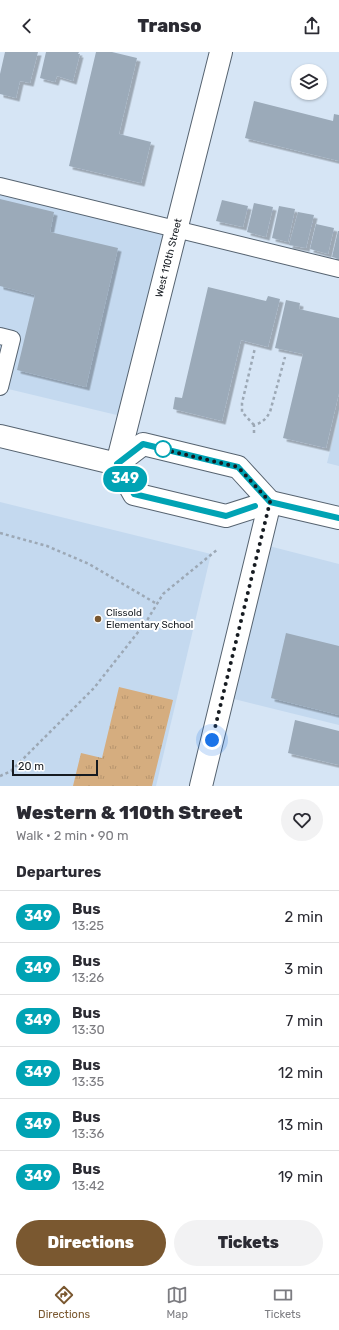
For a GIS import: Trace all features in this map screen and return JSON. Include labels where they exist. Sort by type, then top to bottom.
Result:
[{"type":"street","name":"West 110th Street","points":[[117,464],[221,52]]},
{"type":"street","points":[[0,436],[117,464],[134,494],[226,516],[270,502],[339,518]]},
{"type":"street","points":[[117,464],[143,444],[238,467],[270,502]]},
{"type":"street","points":[[201,786],[270,502]]},
{"type":"lane","points":[[0,186],[339,269]]},
{"type":"lane","points":[[0,336],[12,339],[0,387]]},
{"type":"path","points":[[254,434],[254,425],[242,412],[242,403],[255,348]]},
{"type":"path","points":[[254,425],[261,423],[268,417],[285,357]]},
{"type":"path","points":[[0,532],[47,546],[89,564],[157,604]]},
{"type":"path","points":[[0,776],[11,771],[94,688],[146,622],[163,594],[218,549]]},
{"type":"shaded area","points":[[0,190],[174,233],[125,417],[0,387]]},
{"type":"shaded area","points":[[339,415],[339,466],[327,463]]},
{"type":"shaded area","name":"Clissold Elementary School","points":[[0,502],[211,554],[156,786],[0,786]]},
{"type":"shaded area","points":[[265,545],[339,564],[339,725],[230,698]]},
{"type":"green space","points":[[119,687],[173,700],[152,786],[73,786],[81,753],[102,758]]},
{"type":"building","points":[[5,52],[38,52],[30,83],[20,81],[16,98],[0,94],[0,74]]},
{"type":"building","points":[[46,52],[79,52],[78,54],[80,54],[73,81],[57,76],[55,82],[40,78]]},
{"type":"building","points":[[96,52],[112,52],[137,58],[119,134],[151,142],[141,183],[69,166]]},
{"type":"building","points":[[254,101],[333,121],[334,114],[339,115],[339,161],[245,138]]},
{"type":"building","points":[[0,199],[54,212],[50,232],[118,248],[86,387],[17,370],[35,295],[0,286]]},
{"type":"building","points":[[222,200],[248,206],[243,227],[216,221]]},
{"type":"building","points":[[254,203],[273,207],[266,237],[247,232]]},
{"type":"building","points":[[279,206],[295,209],[288,242],[272,238]]},
{"type":"building","points":[[298,212],[314,215],[306,248],[289,245]]},
{"type":"building","points":[[316,224],[334,228],[328,254],[310,249]]},
{"type":"building","points":[[339,231],[339,259],[332,257]]},
{"type":"building","points":[[208,287],[266,301],[268,296],[280,299],[268,347],[241,340],[222,421],[173,409],[175,397],[182,398]]},
{"type":"building","points":[[286,300],[300,303],[299,309],[339,318],[339,393],[326,448],[283,438],[303,354],[275,348]]},
{"type":"building","points":[[286,633],[339,646],[339,715],[271,698]]},
{"type":"building","points":[[295,720],[339,731],[339,765],[288,753]]},
{"type":"bus line","name":"349","points":[[255,506],[226,516],[134,494],[117,464],[143,444],[238,467],[270,502],[339,518]]},
{"type":"place","name":"Clissold Elementary School","points":[[98,619]]},
{"type":"route","points":[[163,449],[157,448],[238,467],[270,502],[212,740]]}]
